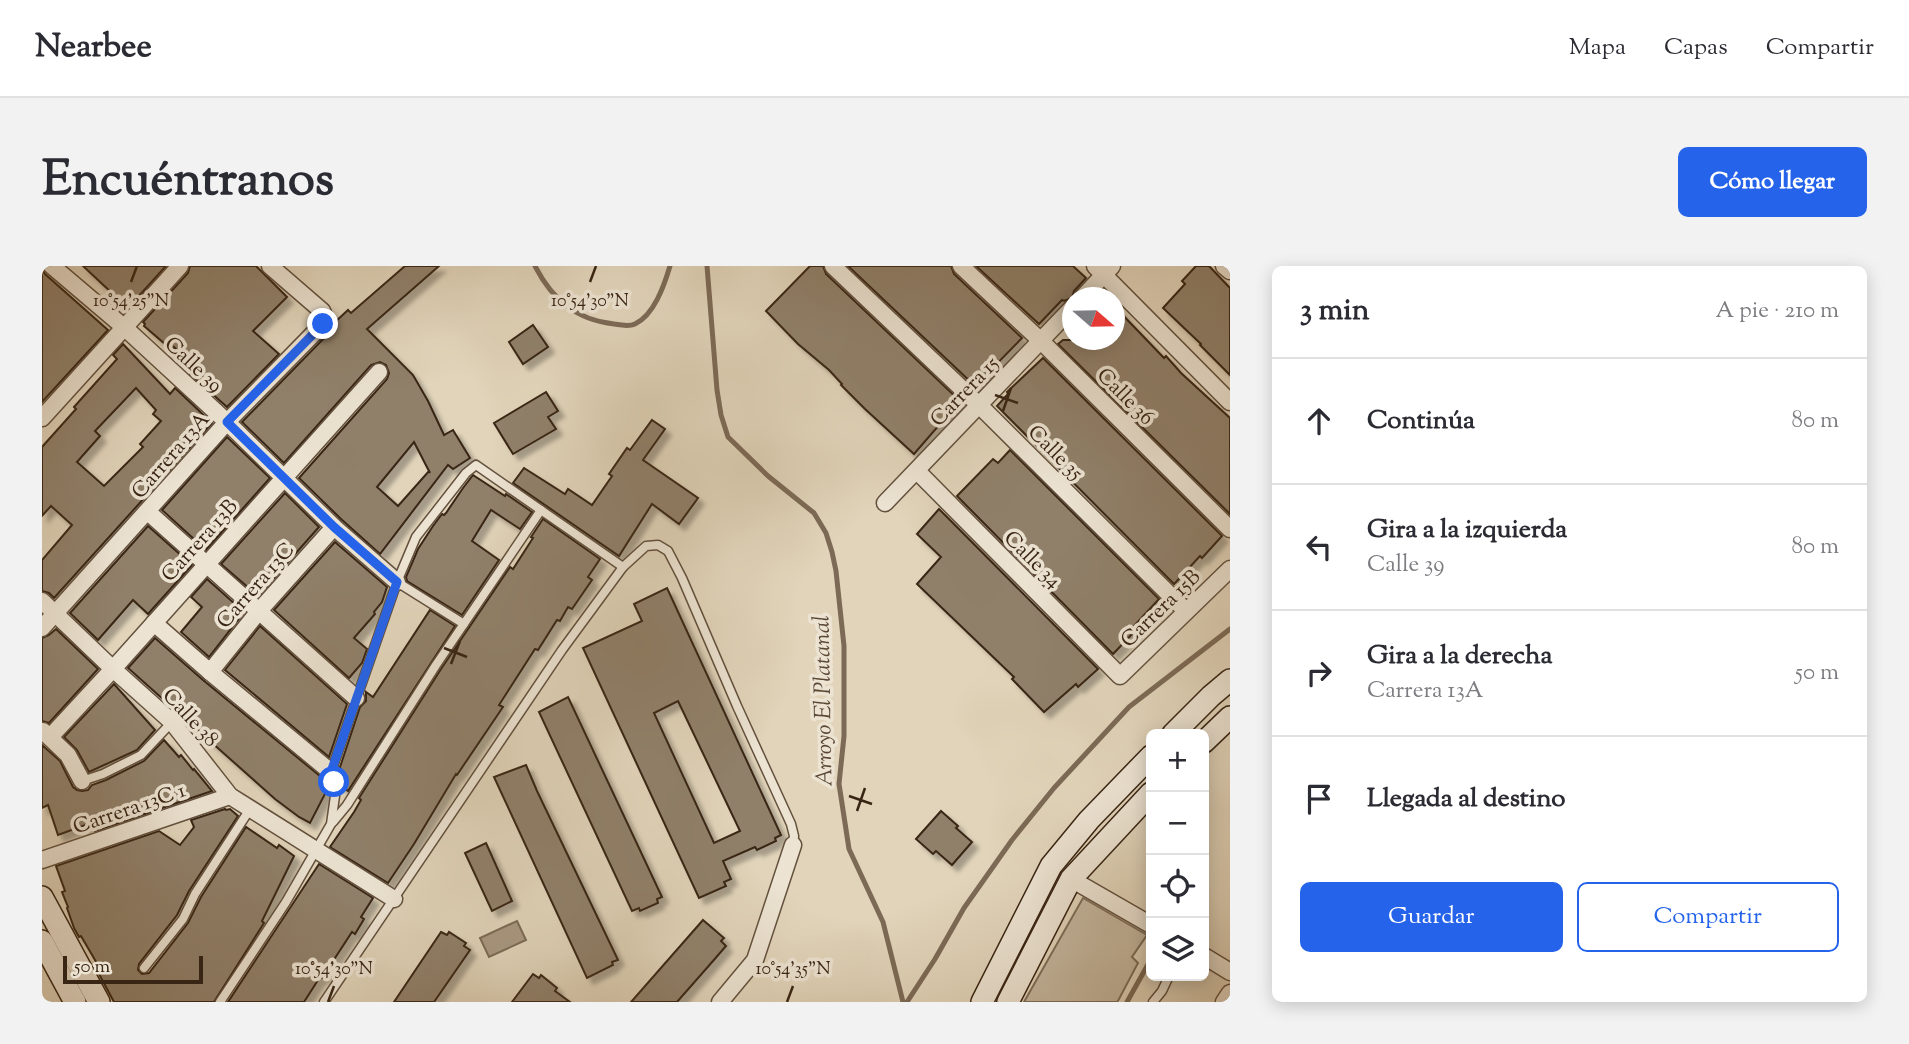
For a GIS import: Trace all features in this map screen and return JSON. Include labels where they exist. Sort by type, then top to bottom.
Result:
[{"type":"main road","points":[[1178,729],[1230,680]]},
{"type":"main road","points":[[1209,737],[1230,718]]},
{"type":"main road","points":[[982,1002],[1051,866],[1089,820],[1146,761]]},
{"type":"main road","points":[[1008,1002],[1071,879],[1146,798]]},
{"type":"main road","points":[[42,897],[99,1002]]},
{"type":"main road","points":[[42,941],[75,1002]]},
{"type":"street","name":"Calle 39","points":[[52,266],[125,328],[227,422],[334,527],[397,582]]},
{"type":"street","points":[[42,418],[180,266]]},
{"type":"street","name":"Carrera 13A","points":[[42,628],[227,422],[323,324],[325,318],[322,311],[270,266]]},
{"type":"street","name":"Calle 35","points":[[834,266],[979,405],[1186,611]]},
{"type":"street","name":"Calle 36","points":[[961,266],[1041,341],[1230,529]]},
{"type":"street","points":[[1224,266],[1230,271]]},
{"type":"street","points":[[1090,287],[1103,269],[1230,402]]},
{"type":"street","name":"Carrera 15","points":[[885,503],[1062,319]]},
{"type":"street","name":"Carrera 13B","points":[[82,781],[68,755],[46,733],[113,669],[379,372]]},
{"type":"street","name":"Calle 34","points":[[916,471],[1120,676]]},
{"type":"street","points":[[148,512],[356,698]]},
{"type":"street","name":"Carrera 13C","points":[[210,672],[259,611],[334,527]]},
{"type":"street","name":"Carrera 15B","points":[[1120,676],[1230,569]]},
{"type":"street","name":"Calle 38","points":[[42,601],[172,722],[230,796],[394,899]]},
{"type":"street","points":[[154,622],[331,772]]},
{"type":"street","name":"Carrera 13C 1","points":[[42,860],[230,796]]},
{"type":"street","points":[[720,1002],[755,960],[793,845]]},
{"type":"street","points":[[1071,879],[1146,922]]},
{"type":"street","points":[[1209,959],[1230,972]]},
{"type":"street","points":[[1224,1002],[1230,993]]},
{"type":"lane","points":[[331,824],[335,796],[331,772],[397,582],[416,537],[456,484],[476,465],[623,567]]},
{"type":"lane","points":[[220,1002],[286,902],[331,824],[347,805],[541,510]]},
{"type":"lane","points":[[324,1002],[562,650],[623,567],[646,546],[658,545],[668,551],[682,578],[792,824],[793,845]]},
{"type":"lane","points":[[397,582],[464,624]]},
{"type":"lane","points":[[82,781],[141,755],[172,722]]},
{"type":"lane","points":[[144,968],[183,919],[195,894],[250,809]]},
{"type":"lane","points":[[1153,1002],[1166,981]]},
{"type":"shaded area","points":[[1083,898],[1146,934],[1132,957],[1138,963],[1117,1002],[1024,1002]]},
{"type":"shaded area","points":[[517,921],[526,940],[489,957],[480,938]]},
{"type":"building","points":[[83,266],[166,266],[128,308]]},
{"type":"building","points":[[190,266],[256,266],[287,297],[253,331],[279,354],[227,407],[190,374],[195,368],[174,347],[172,350],[144,326],[143,322],[188,273]]},
{"type":"building","points":[[405,266],[439,266],[367,329],[413,375],[444,435],[453,430],[470,458],[453,469],[448,465],[380,554],[299,478],[387,379],[389,373],[386,365],[380,362],[371,365],[284,463],[242,422],[348,310],[351,313]],"holes":[[[414,442],[429,471],[398,506],[377,487]]]},
{"type":"building","points":[[810,266],[823,266],[826,274],[960,401],[914,454],[766,311]]},
{"type":"building","points":[[848,266],[951,266],[954,274],[1022,338],[975,386]]},
{"type":"building","points":[[976,266],[1073,266],[1086,278],[1078,287],[1062,287],[1062,300],[1039,324]]},
{"type":"building","points":[[1196,266],[1209,266],[1230,288],[1230,375],[1163,308],[1185,284],[1182,281]]},
{"type":"building","points":[[42,269],[108,330],[42,402]]},
{"type":"building","points":[[1125,317],[1164,358],[1166,356],[1230,418],[1230,514],[1064,350],[1125,350]]},
{"type":"building","points":[[533,325],[548,347],[523,364],[509,342]]},
{"type":"building","points":[[123,344],[170,394],[175,388],[212,423],[54,598],[42,591],[42,560],[72,525],[51,506],[42,516],[42,447],[117,359],[113,355]],"holes":[[[136,388],[156,410],[153,414],[161,421],[140,444],[143,447],[104,486],[77,462],[100,436],[95,431]]]},
{"type":"building","points":[[1043,358],[1222,536],[1174,584],[997,406],[1007,392]]},
{"type":"building","points":[[546,392],[558,411],[548,417],[556,429],[513,454],[494,423]]},
{"type":"building","points":[[652,420],[665,429],[643,460],[698,498],[679,524],[652,504],[619,556],[513,483],[524,468],[565,494],[568,489],[592,505],[627,448],[630,450]]},
{"type":"building","points":[[227,437],[270,478],[206,550],[162,510]]},
{"type":"building","points":[[1010,450],[1159,599],[1134,626],[1137,629],[1113,654],[957,496],[993,459],[998,463]]},
{"type":"building","points":[[473,475],[532,512],[520,529],[491,510],[472,541],[499,560],[462,615],[407,581],[406,577],[418,549],[433,526],[442,514],[446,513]]},
{"type":"building","points":[[285,493],[319,527],[258,596],[221,564]]},
{"type":"building","points":[[939,509],[1098,669],[1044,712],[1012,679],[1014,677],[917,584],[941,557],[917,534]]},
{"type":"building","points":[[543,519],[600,559],[588,577],[592,580],[572,609],[568,607],[538,650],[535,649],[499,705],[503,707],[456,774],[388,883],[330,847],[441,669],[510,567],[513,569]]},
{"type":"building","points":[[148,526],[192,565],[148,614],[133,600],[98,640],[70,613]]},
{"type":"building","points":[[335,542],[387,587],[375,614],[354,638],[367,649],[362,663],[349,678],[274,610]]},
{"type":"building","points":[[207,579],[244,612],[209,657],[181,632],[202,607],[191,597]]},
{"type":"building","points":[[667,588],[781,835],[775,838],[776,841],[757,850],[755,847],[723,861],[731,879],[724,882],[726,886],[699,898],[583,648],[642,621],[634,604]],"holes":[[[678,701],[740,831],[714,843],[654,713]]]},
{"type":"building","points":[[430,610],[455,626],[348,791],[340,785],[340,767],[360,707],[366,701],[366,692],[373,697]]},
{"type":"building","points":[[260,626],[347,704],[329,757],[225,670]]},
{"type":"building","points":[[56,629],[98,669],[49,723],[42,721],[42,638]]},
{"type":"building","points":[[155,638],[326,781],[327,790],[310,823],[275,799],[128,668]]},
{"type":"building","points":[[114,684],[155,730],[137,750],[89,772],[77,750],[64,737]]},
{"type":"building","points":[[568,697],[662,897],[657,899],[658,903],[640,911],[639,908],[632,911],[539,712]]},
{"type":"building","points":[[164,740],[212,791],[95,831],[91,823],[58,835],[48,805],[42,808],[42,745],[60,761],[73,787],[82,791],[144,761]]},
{"type":"building","points":[[526,765],[618,960],[587,978],[494,777]]},
{"type":"building","points":[[230,809],[238,816],[189,891],[177,915],[139,964],[138,970],[142,974],[149,973],[188,923],[201,897],[246,827],[294,856],[262,921],[264,923],[214,1002],[114,1002],[99,974],[102,972],[74,928],[56,866],[159,831],[180,845],[194,827],[191,820]]},
{"type":"building","points":[[941,811],[972,842],[952,865],[936,851],[933,854],[916,839]]},
{"type":"building","points":[[486,843],[512,901],[492,911],[465,853]]},
{"type":"building","points":[[319,864],[373,898],[361,917],[364,919],[355,934],[352,932],[304,1002],[228,1002]]},
{"type":"building","points":[[703,920],[724,938],[721,941],[726,946],[677,1002],[631,1002]]},
{"type":"building","points":[[441,932],[447,935],[449,932],[466,943],[464,946],[470,950],[434,1002],[394,1002]]},
{"type":"building","points":[[533,974],[539,978],[541,975],[557,988],[555,991],[570,1002],[512,1002]]},
{"type":"waterway","name":"Arroyo El Platanal","points":[[535,266],[557,298],[577,313],[600,322],[627,326],[635,324],[648,314],[661,291],[670,266]]},
{"type":"waterway","name":"Arroyo El Platanal","points":[[707,266],[717,390],[728,437],[768,476],[814,513],[826,533],[832,552],[844,646],[844,736],[839,784],[849,849],[883,922],[903,1002]]},
{"type":"waterway","points":[[907,1002],[964,908],[1012,840],[1054,788],[1129,707],[1230,629]]},
{"type":"waterway","points":[[1127,1002],[1146,968]]},
{"type":"route","points":[[323,324],[227,422],[334,527],[397,582],[331,772],[334,782]]}]
